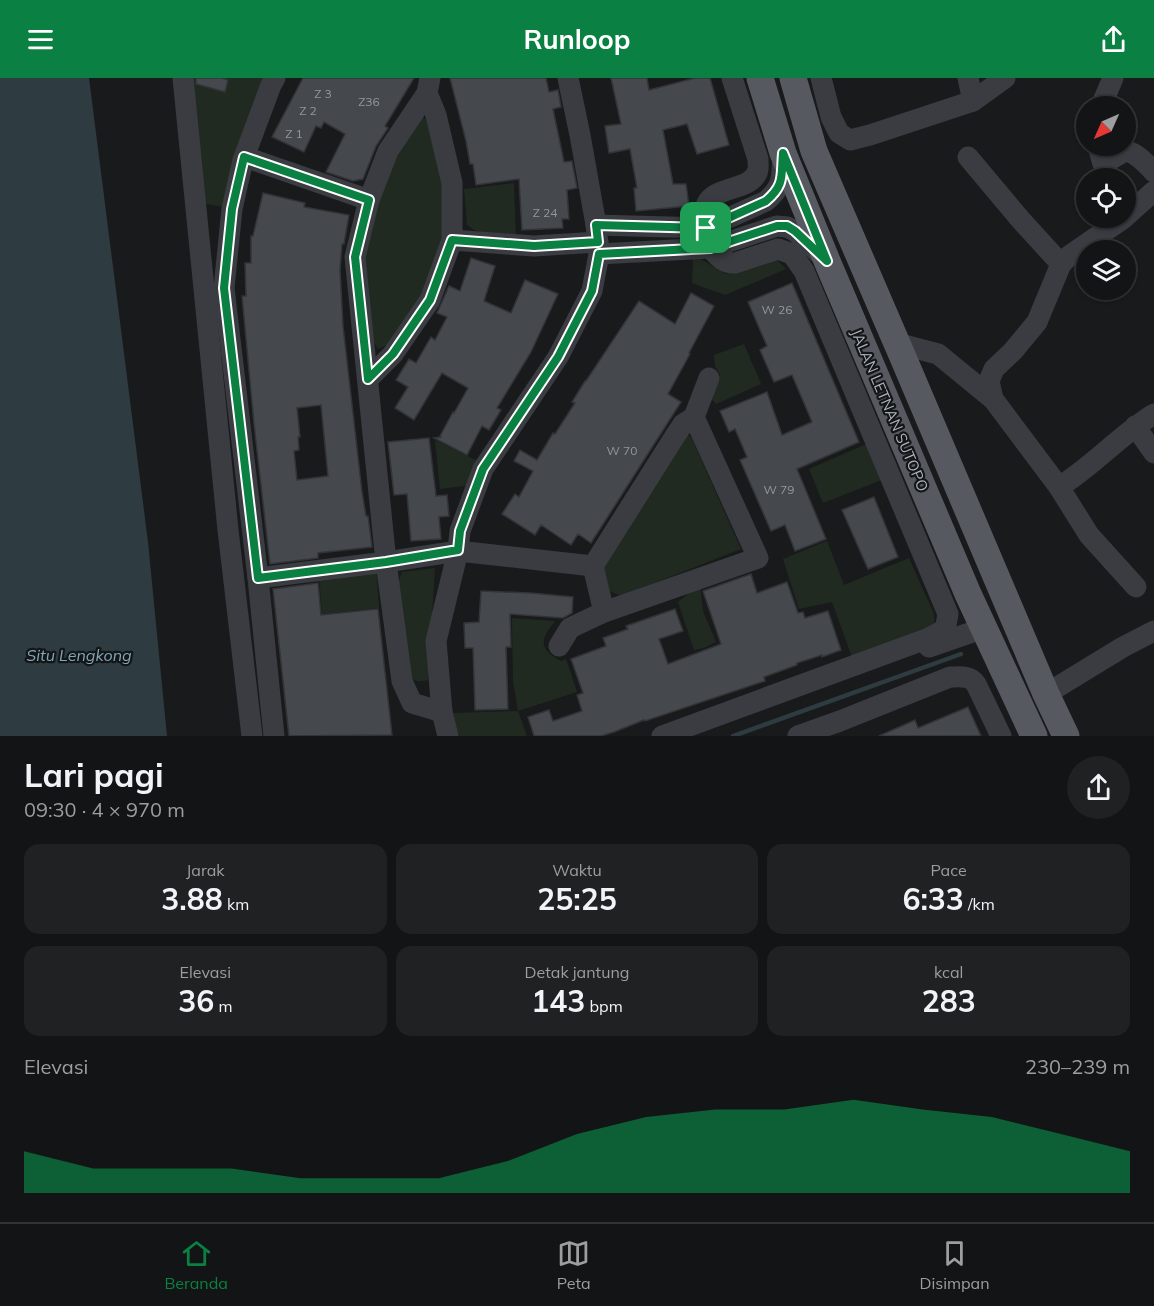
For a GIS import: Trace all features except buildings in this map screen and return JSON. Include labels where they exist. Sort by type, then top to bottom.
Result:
[{"type":"main road","name":"JALAN LETNAN SUTOPO","points":[[760,78],[783,153],[827,261],[963,584],[1034,736]]},
{"type":"main road","points":[[793,78],[814,151],[907,351],[1046,694],[1066,736]]},
{"type":"street","points":[[183,78],[228,530],[252,736]]},
{"type":"street","points":[[274,736],[224,288],[232,209],[244,157],[275,78]]},
{"type":"street","points":[[448,736],[442,712],[435,641],[458,550],[460,531],[483,469],[558,357],[592,291],[598,240],[568,78]]},
{"type":"street","points":[[662,736],[929,638],[944,630],[948,619],[948,614],[804,271],[792,254],[778,249],[735,263],[728,263],[722,260],[708,238],[703,217],[709,200],[714,195],[746,183],[758,172],[758,159],[732,78]]},
{"type":"street","points":[[821,78],[831,117],[839,133],[850,140],[973,101],[1005,78]]},
{"type":"street","points":[[968,78],[973,101]]},
{"type":"street","points":[[1105,96],[1113,78]]},
{"type":"street","points":[[429,86],[390,147],[369,200],[355,257],[386,562],[402,681],[412,703],[442,712]]},
{"type":"street","points":[[368,379],[393,354],[430,300],[452,240],[452,183],[429,86]]},
{"type":"street","points":[[1102,163],[1129,151],[1154,172]]},
{"type":"street","points":[[598,240],[708,238],[774,194],[780,186],[783,153]]},
{"type":"street","points":[[244,157],[369,200]]},
{"type":"street","points":[[968,157],[1061,264]]},
{"type":"street","points":[[1136,206],[1154,191]]},
{"type":"street","points":[[452,240],[534,246],[598,240],[708,238],[787,226],[827,261]]},
{"type":"street","points":[[993,399],[989,381],[994,369],[1013,351],[1037,322],[1061,264],[1108,228]]},
{"type":"street","points":[[907,351],[938,354],[993,399],[1059,487],[1089,535],[1136,587]]},
{"type":"street","points":[[604,612],[593,566],[683,424],[694,417],[709,378]]},
{"type":"street","points":[[1059,487],[1072,479],[1135,426],[1154,414]]},
{"type":"street","points":[[559,646],[570,627],[604,612],[766,558],[694,417]]},
{"type":"street","points":[[1135,426],[1154,453]]},
{"type":"street","points":[[258,578],[386,562],[458,550],[593,566]]},
{"type":"street","points":[[689,736],[984,628]]},
{"type":"street","points":[[1046,694],[1154,631]]},
{"type":"street","points":[[798,736],[843,729],[950,677],[964,677],[974,680],[1001,736]]},
{"type":"shaded area","points":[[186,78],[281,78],[232,209],[193,201]]},
{"type":"shaded area","points":[[422,117],[433,123],[452,240],[430,300],[390,344],[378,349],[371,337],[355,257],[390,147]]},
{"type":"shaded area","points":[[514,183],[516,238],[480,232],[467,225],[464,189]]},
{"type":"shaded area","points":[[775,258],[786,269],[725,295],[692,283],[693,259],[701,259],[726,274]]},
{"type":"shaded area","points":[[744,344],[761,384],[716,404],[709,396],[720,375],[715,366],[714,355]]},
{"type":"shaded area","points":[[688,434],[741,549],[621,596],[603,588],[599,565]]},
{"type":"shaded area","points":[[435,440],[481,463],[472,485],[440,489]]},
{"type":"shaded area","points":[[871,442],[887,478],[823,503],[809,469]]},
{"type":"shaded area","points":[[827,541],[844,585],[909,558],[934,614],[935,629],[853,660],[832,602],[799,609],[783,559]]},
{"type":"shaded area","points":[[376,568],[379,608],[322,614],[319,574]]},
{"type":"shaded area","points":[[435,568],[428,680],[418,681],[409,676],[397,586],[402,572]]},
{"type":"shaded area","points":[[700,584],[703,611],[716,642],[694,650],[678,602]]},
{"type":"shaded area","points":[[512,618],[555,621],[544,638],[545,647],[561,661],[566,659],[577,692],[518,711],[513,681]]},
{"type":"shaded area","points":[[518,711],[527,736],[459,736],[452,713]]},
{"type":"water","name":"Situ Lengkong","points":[[0,78],[89,78],[148,542],[167,736],[0,736]]},
{"type":"waterway","points":[[733,736],[961,654]]},
{"type":"route","points":[[783,153],[827,261],[787,226],[777,226],[710,248],[599,254],[592,291],[558,357],[483,469],[460,531],[458,550],[386,562],[258,578],[224,288],[232,209],[244,157],[369,200],[355,257],[368,379],[393,354],[430,300],[452,240],[534,246],[566,245],[598,242],[596,225],[706,228],[766,201],[774,194],[780,186],[783,153]]}]
